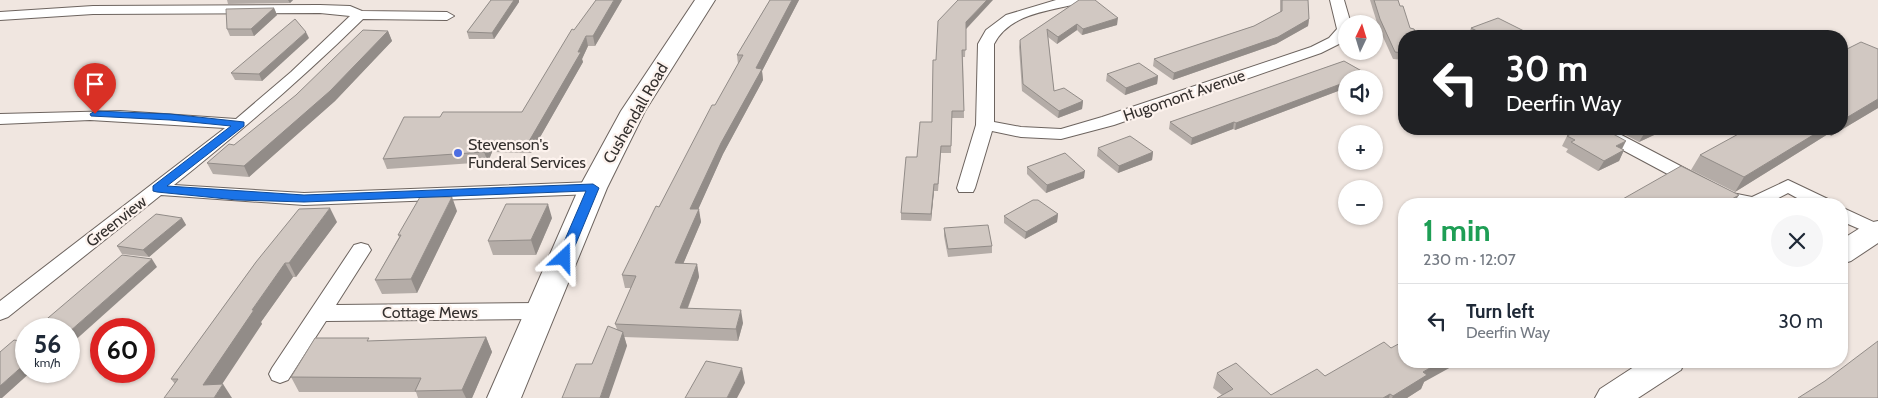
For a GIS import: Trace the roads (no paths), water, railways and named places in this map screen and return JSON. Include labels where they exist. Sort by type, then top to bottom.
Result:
[{"type":"main road","name":"Cushendall Road","points":[[504,398],[593,188],[633,111],[705,0]]},
{"type":"main road","points":[[1848,250],[1877,231]]},
{"type":"main road","points":[[1612,398],[1658,368]]},
{"type":"street","points":[[966,188],[985,124],[986,44],[989,34],[1009,19],[1075,0]]},
{"type":"street","name":"Hugomont Avenue","points":[[985,124],[1021,132],[1061,134],[1108,121],[1316,50],[1334,40],[1345,30],[1337,0]]},
{"type":"street","points":[[0,16],[94,10],[447,16]]},
{"type":"street","name":"Greenview","points":[[0,312],[240,124],[297,75],[355,13]]},
{"type":"street","points":[[0,119],[104,114],[170,117],[240,124]]},
{"type":"street","points":[[1607,135],[1727,198]]},
{"type":"street","points":[[1764,198],[1788,186],[1811,198]]},
{"type":"street","points":[[157,189],[237,196],[304,199],[593,188]]},
{"type":"street","points":[[1848,216],[1877,231]]},
{"type":"street","points":[[280,374],[361,250]]},
{"type":"street","name":"Cottage Mews","points":[[320,313],[541,311]]},
{"type":"place","name":"Stevenson's Funderal Services","points":[[458,153]]}]
